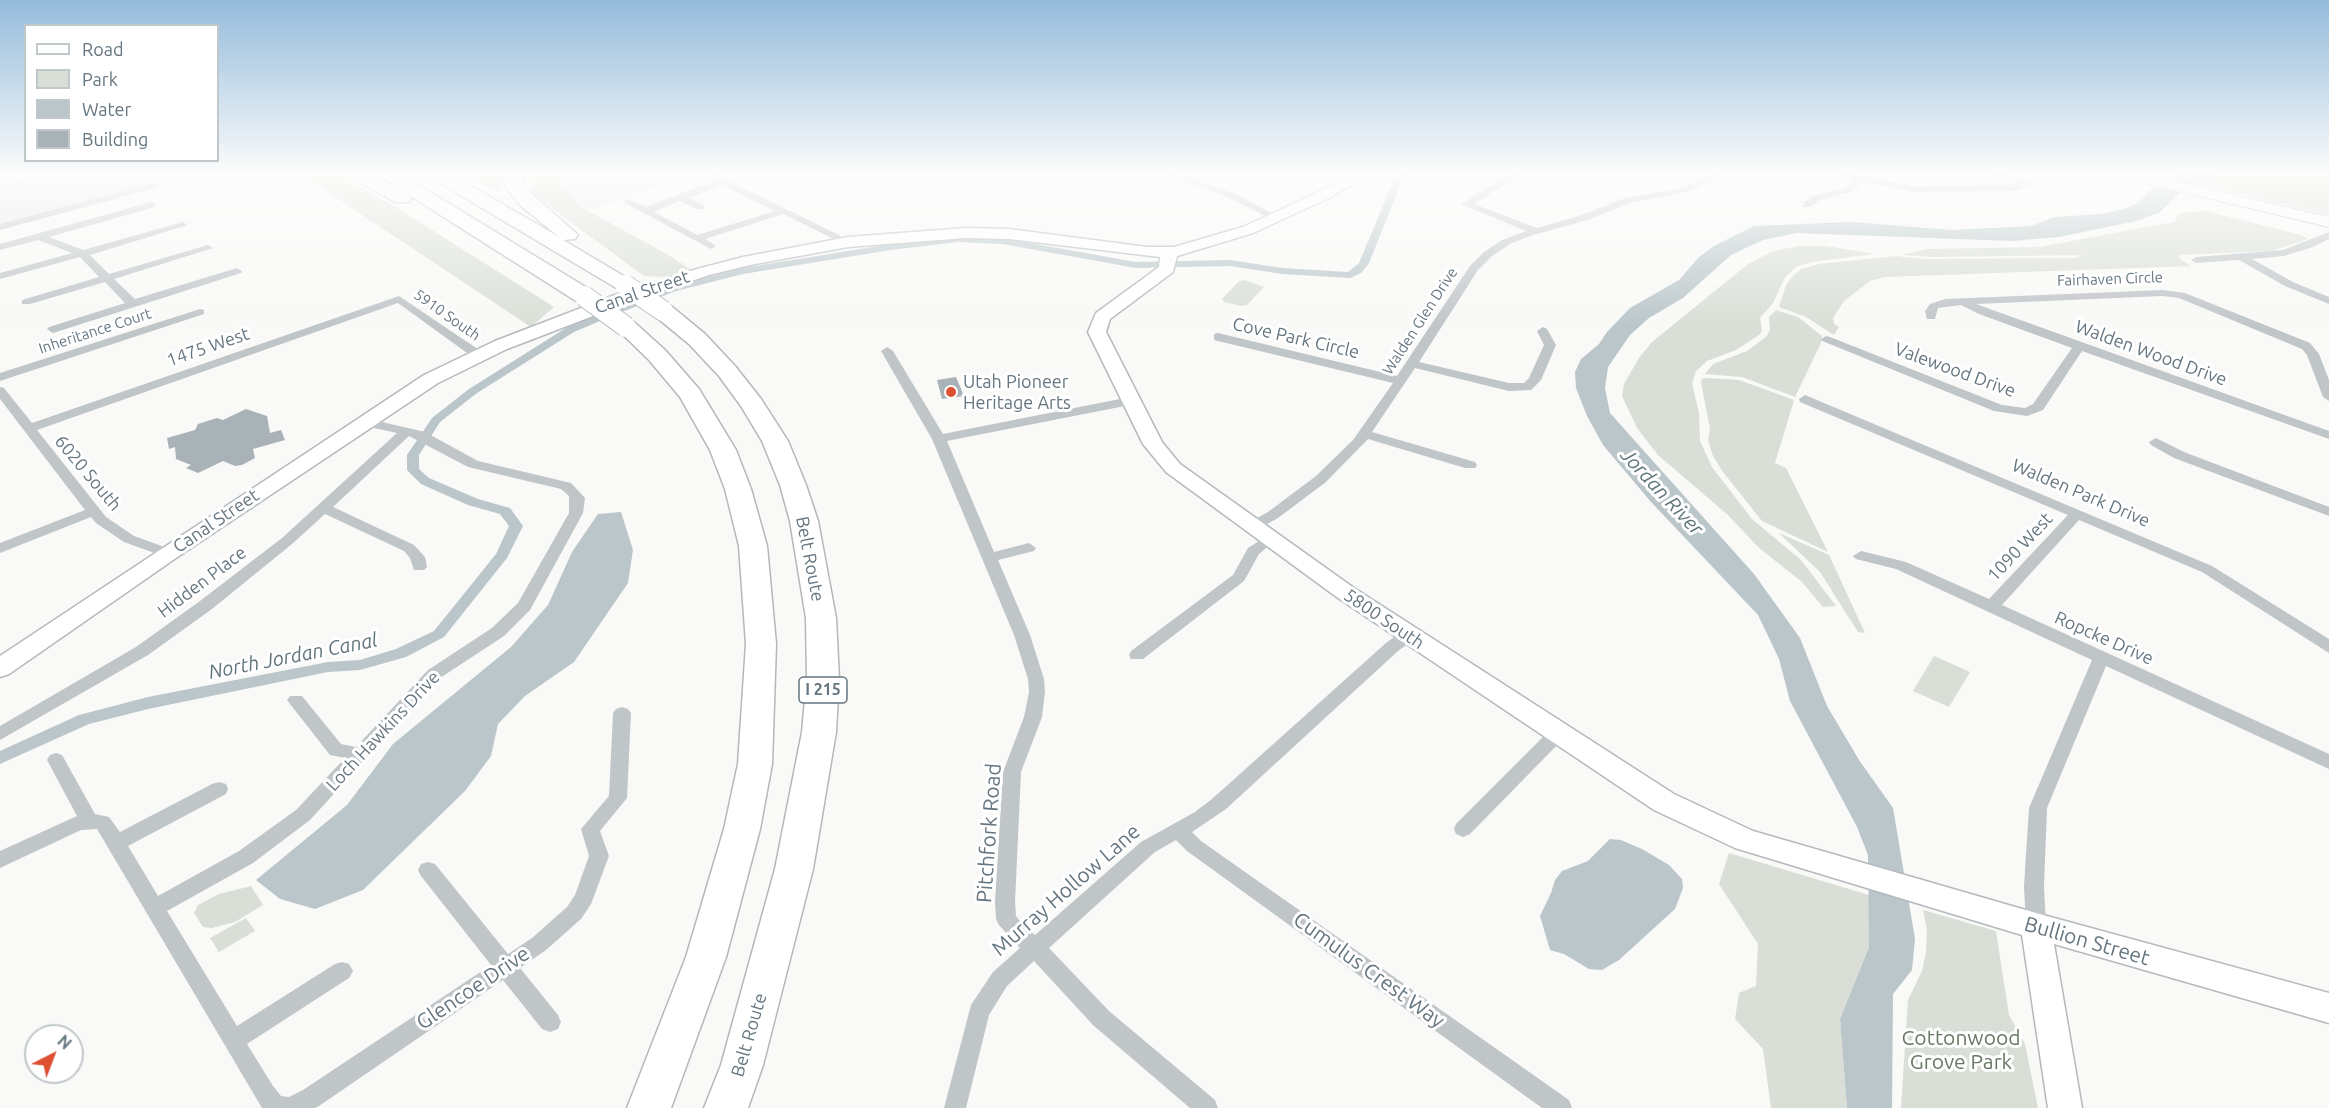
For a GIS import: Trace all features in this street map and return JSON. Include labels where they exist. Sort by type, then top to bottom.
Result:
[{"type":"highway","points":[[447,225],[550,275]]},
{"type":"highway","points":[[470,225],[584,296],[626,327],[657,355],[690,394],[723,450],[738,489],[753,546],[761,644],[758,731],[742,829],[706,957],[649,1108]]},
{"type":"highway","name":"Belt Route","points":[[524,225],[624,284],[663,311],[697,339],[727,371],[752,404],[775,441],[793,485],[804,521],[821,618],[824,679],[819,732],[794,869],[742,1065],[726,1108]]},
{"type":"highway","points":[[557,225],[624,284]]},
{"type":"street","points":[[27,225],[39,237],[82,254],[133,304]]},
{"type":"street","points":[[0,247],[82,225]]},
{"type":"street","points":[[3,276],[183,225]]},
{"type":"street","points":[[672,225],[711,246]]},
{"type":"street","points":[[697,238],[740,225]]},
{"type":"street","points":[[812,225],[848,242]]},
{"type":"street","name":"Canal Street","points":[[0,669],[168,553],[431,379],[478,355],[580,314],[703,272],[758,258],[848,242],[996,233],[1147,252],[1168,260],[1258,225]]},
{"type":"street","points":[[1520,225],[1536,231]]},
{"type":"street","name":"Walden Glen Drive","points":[[1137,655],[1239,578],[1273,515],[1321,479],[1366,434],[1478,262],[1506,242],[1559,225]]},
{"type":"street","points":[[2196,260],[2284,253],[2309,245],[2329,235]]},
{"type":"street","points":[[26,302],[208,248]]},
{"type":"street","points":[[2243,258],[2289,284],[2329,301]]},
{"type":"street","name":"5800 South","points":[[1168,260],[1102,317],[1097,326],[1098,338],[1153,444],[1173,468],[1407,636],[1664,802],[1704,823],[1745,840],[1846,871]]},
{"type":"street","points":[[53,329],[237,271]]},
{"type":"street","name":"Fairhaven Circle","points":[[1931,317],[1934,306],[1962,302],[2163,293],[2181,295],[2306,346],[2313,354],[2329,398]]},
{"type":"street","name":"5910 South","points":[[399,299],[478,355]]},
{"type":"street","name":"1475 West","points":[[29,428],[399,299]]},
{"type":"street","name":"Walden Wood Drive","points":[[1962,302],[1983,312],[2329,435]]},
{"type":"street","name":"Inheritance Court","points":[[0,377],[200,312]]},
{"type":"street","points":[[1412,364],[1513,387],[1527,387],[1535,380],[1550,345],[1543,332]]},
{"type":"street","name":"Cove Park Circle","points":[[1218,337],[1401,381]]},
{"type":"street","name":"Valewood Drive","points":[[1826,340],[1999,408],[2027,412],[2038,407],[2079,346]]},
{"type":"street","name":"Pitchfork Road","points":[[887,351],[939,439],[1022,635],[1036,679],[1036,705],[1033,717],[1012,772],[1006,919],[1061,973],[1101,1018],[1207,1108]]},
{"type":"street","name":"6020 South","points":[[0,391],[92,512],[129,539],[168,553]]},
{"type":"street","name":"Walden Park Drive","points":[[1805,399],[2207,569],[2329,647]]},
{"type":"street","points":[[939,439],[1130,401]]},
{"type":"street","name":"Loch Hawkins Drive","points":[[157,907],[246,857],[288,828],[327,792],[434,674],[498,632],[524,606],[579,506],[575,493],[566,486],[473,464],[413,433],[365,422]]},
{"type":"street","name":"Hidden Place","points":[[0,734],[142,651],[244,576],[413,433]]},
{"type":"street","points":[[1366,434],[1470,465]]},
{"type":"street","points":[[2156,442],[2179,454],[2329,512]]},
{"type":"street","points":[[322,508],[409,548],[417,557],[419,567]]},
{"type":"street","points":[[0,548],[92,512]]},
{"type":"street","name":"1090 West","points":[[1991,607],[2078,513]]},
{"type":"street","points":[[989,558],[1029,548]]},
{"type":"street","name":"Ropcke Drive","points":[[1861,556],[1901,565],[2329,762]]},
{"type":"street","name":"Murray Hollow Lane","points":[[955,1108],[975,1025],[985,1000],[1000,979],[1139,854],[1219,804],[1407,636]]},
{"type":"street","points":[[2065,1108],[2036,926],[2034,886],[2038,808],[2101,658]]},
{"type":"street","points":[[296,700],[336,750],[360,754]]},
{"type":"street","name":"Glencoe Drive","points":[[89,821],[102,822],[118,842],[270,1101],[275,1106],[290,1108],[311,1098],[560,928],[584,898],[598,856],[590,829],[618,798],[622,713]]},
{"type":"street","points":[[1463,829],[1558,733]]},
{"type":"street","points":[[0,860],[66,827],[89,821],[56,760]]},
{"type":"street","points":[[118,842],[219,789]]},
{"type":"street","name":"Cumulus Crest Way","points":[[1178,830],[1194,846],[1561,1108]]},
{"type":"street","points":[[428,870],[550,1022]]},
{"type":"street","name":"Bullion Street","points":[[1846,871],[2329,1008]]},
{"type":"street","points":[[234,1040],[342,971]]},
{"type":"green space","points":[[377,225],[424,225],[554,307],[531,327]]},
{"type":"green space","points":[[574,225],[613,225],[691,270],[663,277],[644,276]]},
{"type":"green space","points":[[2159,225],[2260,225],[2301,235],[2308,239],[2271,251],[2179,255],[2180,259],[2191,266],[1884,277],[1870,281],[1844,301],[1833,318],[1834,324],[1839,327],[1834,335],[1806,317],[1779,307],[1786,285],[1793,276],[1801,269],[1819,264],[1896,256],[1923,259],[2074,258],[2083,255],[1936,257],[1901,255],[1927,249],[2039,247]]},
{"type":"green space","points":[[1799,246],[1826,246],[1875,254],[1811,262],[1796,267],[1785,277],[1773,303],[1760,318],[1762,331],[1759,335],[1736,350],[1707,361],[1696,371],[1692,383],[1699,413],[1700,441],[1712,467],[1752,519],[1801,560],[1836,606],[1823,607],[1802,582],[1758,547],[1728,515],[1658,455],[1637,428],[1622,396],[1624,384],[1639,358],[1652,342],[1748,264],[1773,251]]},
{"type":"green space","points":[[1245,280],[1264,287],[1247,305],[1224,302],[1222,299],[1239,281]]},
{"type":"green space","points":[[1776,310],[1798,317],[1822,336],[1821,343],[1795,397],[1742,377],[1705,374],[1713,364],[1747,351],[1767,336],[1770,329],[1769,317]]},
{"type":"green space","points":[[1702,379],[1739,380],[1794,400],[1775,463],[1786,468],[1828,552],[1762,521],[1723,472],[1713,456],[1708,440],[1710,429],[1701,382]]},
{"type":"green space","points":[[1779,533],[1829,555],[1865,633],[1858,632],[1820,572]]},
{"type":"green space","points":[[1934,656],[1970,672],[1949,707],[1913,691]]},
{"type":"green space","points":[[1729,853],[1869,895],[1869,947],[1840,1019],[1847,1108],[1771,1108],[1763,1049],[1735,1019],[1739,993],[1756,986],[1758,944],[1719,884]]},
{"type":"green space","points":[[251,886],[263,905],[235,922],[212,928],[203,927],[194,913],[198,905],[219,894]]},
{"type":"green space","name":"Cottonwood Grove Park","points":[[1923,910],[1996,931],[2009,1015],[2025,1044],[2038,1108],[1901,1108],[1908,1000],[1922,971],[1926,952],[1927,931]]},
{"type":"green space","points":[[246,918],[255,931],[219,952],[210,938]]},
{"type":"water","name":"Jordan River","points":[[1886,225],[1953,230],[2118,225],[2059,237],[2011,241],[1797,233],[1763,240],[1731,255],[1683,298],[1649,318],[1630,335],[1608,367],[1605,388],[1610,413],[1754,574],[1800,638],[1827,706],[1859,760],[1893,808],[1915,939],[1912,970],[1893,994],[1892,1108],[1847,1108],[1840,1019],[1869,947],[1868,855],[1857,827],[1790,701],[1779,659],[1758,615],[1651,502],[1603,445],[1587,416],[1576,388],[1575,372],[1581,359],[1599,344],[1630,308],[1679,280],[1699,257],[1714,246],[1754,226]]},
{"type":"water","points":[[621,512],[633,550],[628,583],[574,662],[525,696],[498,724],[491,756],[465,791],[363,890],[315,909],[280,899],[256,880],[347,805],[393,744],[511,647],[548,605],[572,552],[598,514]]},
{"type":"water","points":[[1610,839],[1621,840],[1642,849],[1669,865],[1682,879],[1683,888],[1675,909],[1619,960],[1602,970],[1589,969],[1564,954],[1550,950],[1540,916],[1555,880],[1562,871],[1588,861]]},
{"type":"building","name":"Utah Pioneer Heritage Arts","points":[[956,377],[964,396],[942,399],[937,380]]},
{"type":"building","points":[[246,409],[267,416],[270,433],[281,430],[285,440],[253,449],[255,458],[242,465],[235,466],[223,461],[198,473],[186,468],[191,465],[176,459],[175,447],[169,449],[167,438],[195,430],[198,424],[217,418],[223,420]]},
{"type":"waterway","name":"North Jordan Canal","points":[[0,758],[85,719],[148,703],[328,667],[360,665],[401,653],[439,634],[502,555],[516,526],[505,511],[473,502],[425,481],[413,470],[413,455],[436,420],[473,391],[570,330],[672,289],[743,271],[891,247],[958,239],[1002,241],[1136,265],[1230,263],[1282,271],[1350,275],[1358,271],[1364,263],[1380,225]]},
{"type":"place","name":"Utah Pioneer Heritage Arts","points":[[951,392]]}]
